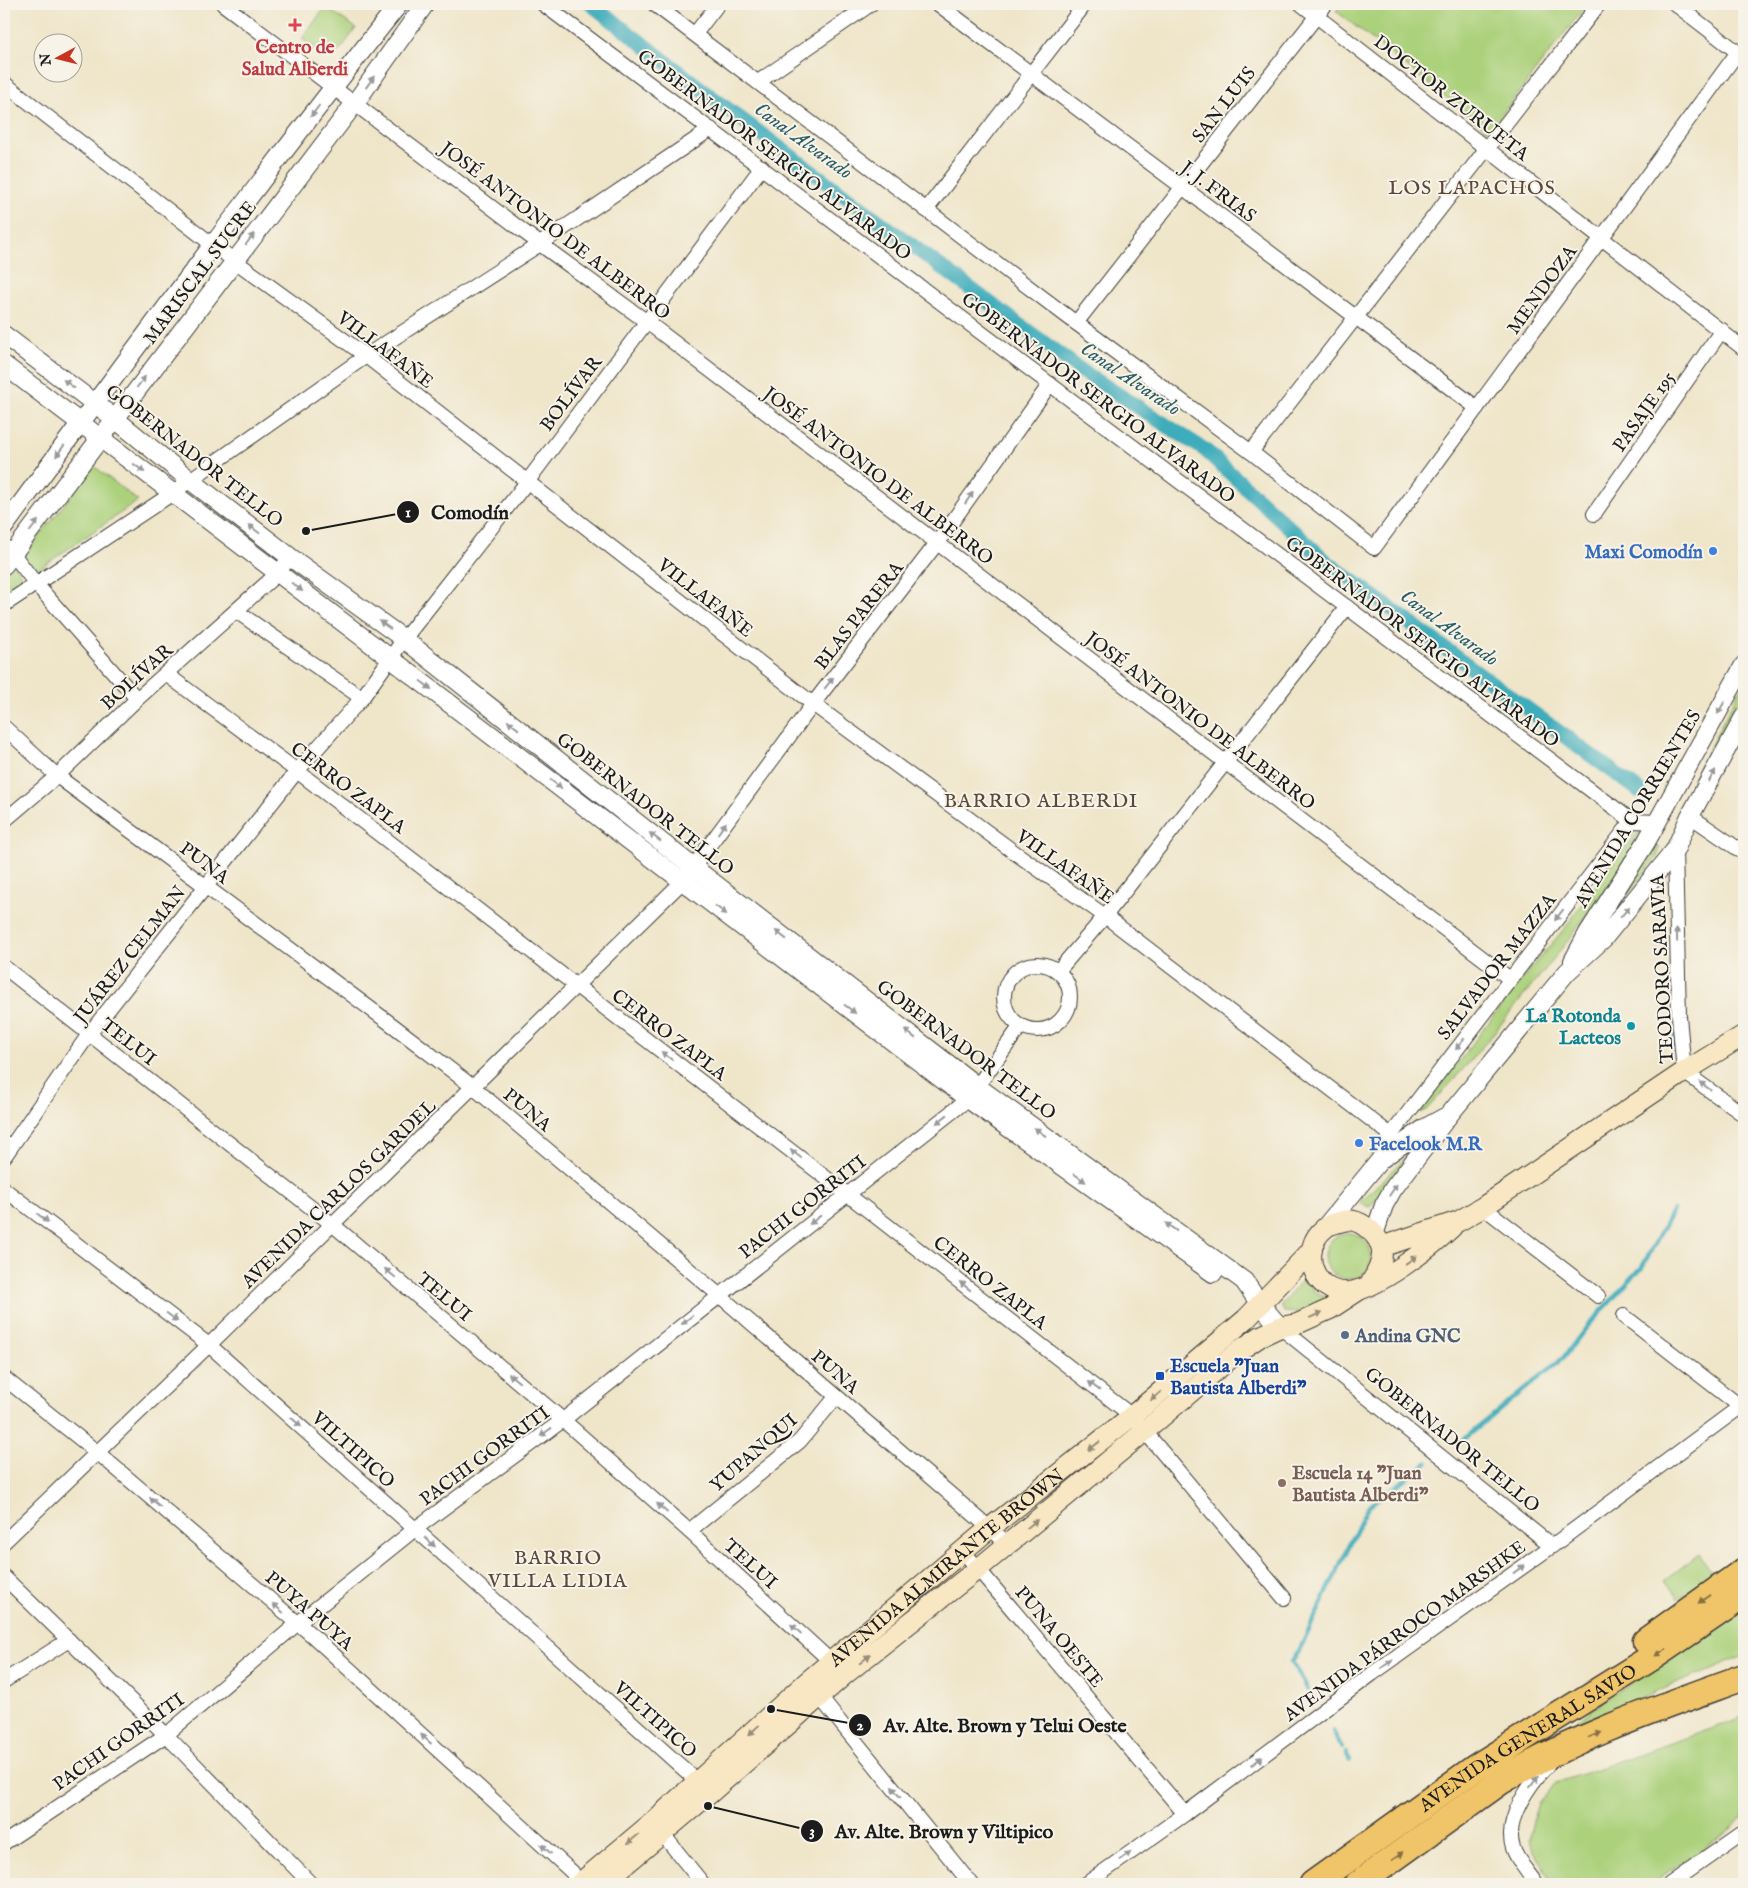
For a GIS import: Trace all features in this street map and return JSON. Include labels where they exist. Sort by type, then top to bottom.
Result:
[{"type":"highway","points":[[1475,1768],[1644,1642],[1744,1571]]},
{"type":"highway","name":"AVENIDA GENERAL SAVIO","points":[[1313,1884],[1475,1768],[1654,1656],[1744,1594]]},
{"type":"highway","name":"AVENIDA GENERAL SAVIO","points":[[1358,1884],[1501,1781],[1522,1768],[1563,1748],[1633,1719],[1744,1677]]},
{"type":"main road","points":[[1378,1241],[1459,1221],[1483,1208],[1684,1072],[1744,1035]]},
{"type":"main road","points":[[1348,1220],[1363,1224],[1378,1241],[1380,1265],[1375,1276],[1364,1287],[1342,1291],[1326,1286],[1318,1279],[1313,1270],[1310,1260],[1312,1250],[1318,1235],[1326,1226],[1348,1220]]},
{"type":"main road","name":"AVENIDA ALMIRANTE BROWN","points":[[602,1884],[658,1828],[838,1668],[990,1528],[1240,1350],[1280,1327],[1297,1324],[1330,1308],[1364,1287],[1390,1274],[1437,1242],[1459,1221]]},
{"type":"main road","name":"AVENIDA ALMIRANTE BROWN","points":[[838,1668],[979,1568],[1008,1544],[1138,1424],[1312,1250]]},
{"type":"main road","name":"AVENIDA ALMIRANTE BROWN","points":[[578,1884],[658,1828]]},
{"type":"street","name":"JOSÉ ANTONIO DE ALBERRO","points":[[223,4],[540,244],[648,322],[1510,979]]},
{"type":"street","name":"MARISCAL SUCRE","points":[[4,527],[79,422],[213,245],[333,87],[400,4]]},
{"type":"street","name":"MARISCAL SUCRE","points":[[7,555],[100,439],[114,418],[355,103],[425,4]]},
{"type":"street","name":"GOBERNADOR SERGIO ALVARADO","points":[[543,4],[1632,821]]},
{"type":"street","points":[[654,4],[926,210],[1251,452],[1599,4]]},
{"type":"street","points":[[695,34],[718,4]]},
{"type":"street","points":[[758,82],[871,4]]},
{"type":"street","name":"J. J. FRIAS","points":[[938,4],[1477,408]]},
{"type":"street","points":[[926,210],[1085,4]]},
{"type":"street","name":"DOCTOR ZURUETA","points":[[1301,4],[1744,349]]},
{"type":"street","name":"SAN LUIS","points":[[1076,322],[1326,4]]},
{"type":"street","points":[[1675,4],[1741,55]]},
{"type":"street","name":"MENDOZA","points":[[1251,452],[1374,548],[1602,237],[1741,55]]},
{"type":"street","name":"VILLAFAÑE","points":[[4,83],[234,261],[366,356],[813,704],[1006,846],[1105,916],[1391,1135]]},
{"type":"street","points":[[4,606],[173,494],[190,480],[366,356],[540,244],[711,129]]},
{"type":"street","name":"BOLÍVAR","points":[[404,639],[527,482],[762,167]]},
{"type":"street","name":"PASAJE 195","points":[[1594,514],[1722,330]]},
{"type":"street","name":"GOBERNADOR TELLO","points":[[4,335],[95,403],[190,480],[290,557],[404,639],[688,874]]},
{"type":"street","name":"GOBERNADOR TELLO","points":[[4,366],[390,658],[688,874],[973,1093],[1244,1281],[1260,1304],[1280,1327],[1552,1546]]},
{"type":"street","name":"BLAS PARERA","points":[[688,874],[813,704],[937,542],[1050,384]]},
{"type":"street","points":[[7,555],[36,584],[137,699]]},
{"type":"street","name":"BOLÍVAR","points":[[4,821],[57,776],[137,699],[278,573],[290,557]]},
{"type":"street","points":[[1058,971],[1105,916],[1347,607]]},
{"type":"street","points":[[236,611],[362,698]]},
{"type":"street","name":"JUÁREZ CELMAN","points":[[4,1157],[89,1034],[297,771],[362,698],[404,639]]},
{"type":"street","name":"AVENIDA CORRIENTES","points":[[1567,972],[1588,933],[1645,844],[1744,665]]},
{"type":"street","name":"CERRO ZAPLA","points":[[166,674],[297,771],[848,1194],[1138,1424],[1284,1598]]},
{"type":"street","name":"AVENIDA CORRIENTES","points":[[1378,1241],[1384,1205],[1450,1115],[1567,972],[1603,939],[1675,850],[1690,816],[1744,717]]},
{"type":"street","name":"PUNA","points":[[4,726],[57,776],[473,1087],[719,1295],[1008,1544]]},
{"type":"street","points":[[1690,816],[1744,853]]},
{"type":"street","points":[[1632,821],[1657,822]]},
{"type":"street","name":"SALVADOR MAZZA","points":[[1380,1160],[1391,1135],[1632,821]]},
{"type":"street","name":"TEODORO SARAVIA","points":[[1675,850],[1679,1016],[1684,1072],[1744,1115]]},
{"type":"street","name":"AVENIDA CARLOS GARDEL","points":[[4,1542],[209,1345],[688,874]]},
{"type":"street","points":[[1038,964],[1058,971],[1065,979],[1069,989],[1070,1000],[1068,1010],[1062,1020],[1053,1027],[1042,1031],[1020,1027],[1012,1019],[1004,1004],[1005,987],[1010,977],[1023,967],[1038,964]]},
{"type":"street","name":"TELUI","points":[[4,967],[332,1224],[563,1420],[689,1531],[838,1668]]},
{"type":"street","name":"PACHI GORRITI","points":[[4,1844],[166,1735],[297,1624],[415,1528],[563,1420],[848,1194],[973,1093],[1020,1027]]},
{"type":"street","name":"AVENIDA CORRIENTES","points":[[1326,1226],[1380,1160],[1425,1128],[1450,1115]]},
{"type":"street","name":"VILTIPICO","points":[[4,1189],[209,1345],[704,1788]]},
{"type":"street","points":[[1483,1208],[1598,1296]]},
{"type":"street","points":[[1624,1316],[1742,1406]]},
{"type":"street","name":"PUYA PUYA","points":[[4,1378],[98,1453],[297,1624],[314,1636],[572,1872],[578,1884]]},
{"type":"street","name":"YUPANQUI","points":[[689,1531],[800,1441],[836,1396]]},
{"type":"street","name":"AVENIDA PÁRROCO MARSHKE","points":[[1086,1884],[1185,1814],[1365,1680],[1552,1546],[1742,1406]]},
{"type":"street","name":"PUNA OESTE","points":[[963,1551],[1185,1814]]},
{"type":"street","points":[[4,1578],[166,1735],[312,1884]]},
{"type":"street","points":[[4,1681],[68,1640]]},
{"type":"street","points":[[813,1690],[971,1884]]},
{"type":"street","points":[[1536,1884],[1512,1845],[1513,1820],[1528,1789],[1563,1748]]},
{"type":"street","points":[[658,1828],[704,1884]]},
{"type":"street","points":[[1670,1884],[1744,1832]]},
{"type":"green space","points":[[1342,4],[1587,4],[1489,131],[1336,11]]},
{"type":"green space","points":[[325,7],[356,28],[338,52],[328,55],[302,39]]},
{"type":"green space","points":[[94,466],[138,501],[34,572],[23,557]]},
{"type":"green space","points":[[13,562],[25,582],[4,597],[4,573]]},
{"type":"green space","points":[[1744,682],[1744,700],[1695,785],[1692,783],[1693,778]]},
{"type":"green space","points":[[1640,830],[1643,832],[1616,874],[1558,953],[1465,1067],[1426,1110],[1419,1113],[1523,978],[1568,924],[1592,890]]},
{"type":"green space","points":[[1654,845],[1660,848],[1657,857],[1604,925],[1602,924]]},
{"type":"green space","points":[[1414,1150],[1370,1207],[1359,1203]]},
{"type":"green space","points":[[1348,1233],[1361,1237],[1367,1243],[1371,1256],[1367,1269],[1361,1275],[1348,1279],[1335,1275],[1329,1269],[1325,1256],[1329,1243],[1335,1237]]},
{"type":"green space","points":[[1304,1278],[1315,1292],[1329,1298],[1301,1313],[1284,1312],[1281,1305]]},
{"type":"green space","points":[[1699,1554],[1713,1573],[1679,1599],[1665,1580]]},
{"type":"green space","points":[[1744,1600],[1744,1655],[1580,1725],[1577,1721]]},
{"type":"green space","points":[[1744,1717],[1744,1818],[1706,1847],[1650,1884],[1552,1884],[1528,1840],[1538,1804],[1554,1784]]},
{"type":"waterway","name":"Canal Alvarado","points":[[591,4],[730,111],[1082,371],[1205,450],[1327,562],[1641,792]]},
{"type":"waterway","points":[[1641,792],[1645,800]]},
{"type":"waterway","points":[[1674,1035],[1675,1046]]},
{"type":"waterway","points":[[1457,1445],[1563,1358],[1586,1328],[1642,1267],[1673,1210]]},
{"type":"waterway","points":[[1308,1690],[1292,1662],[1368,1506],[1428,1463]]},
{"type":"waterway","points":[[1333,1731],[1342,1748]]},
{"type":"waterway","points":[[1346,1753],[1350,1760]]},
{"type":"place","name":"Centro de Salud Alberdi","points":[[295,25]]},
{"type":"place","name":"Comodín","points":[[306,531]]},
{"type":"place","name":"Maxi Comodín","points":[[1713,551]]},
{"type":"place","name":"La Rotonda Lacteos","points":[[1631,1026]]},
{"type":"place","name":"Facelook M.R","points":[[1359,1143]]},
{"type":"place","name":"Andina GNC","points":[[1345,1335]]},
{"type":"place","name":"Escuela \"Juan Bautista Alberdi\"","points":[[1160,1376]]},
{"type":"place","name":"Escuela 14 \"Juan Bautista Alberdi\"","points":[[1282,1483]]},
{"type":"place","name":"Av. Alte. Brown y Telui Oeste","points":[[771,1709]]},
{"type":"place","name":"Av. Alte. Brown y Viltipico","points":[[708,1806]]},
{"type":"district","name":"LOS LAPACHOS","points":[[1472,187]]},
{"type":"district","name":"BARRIO ALBERDI","points":[[1041,800]]},
{"type":"district","name":"BARRIO VILLA LIDIA","points":[[558,1568]]}]
